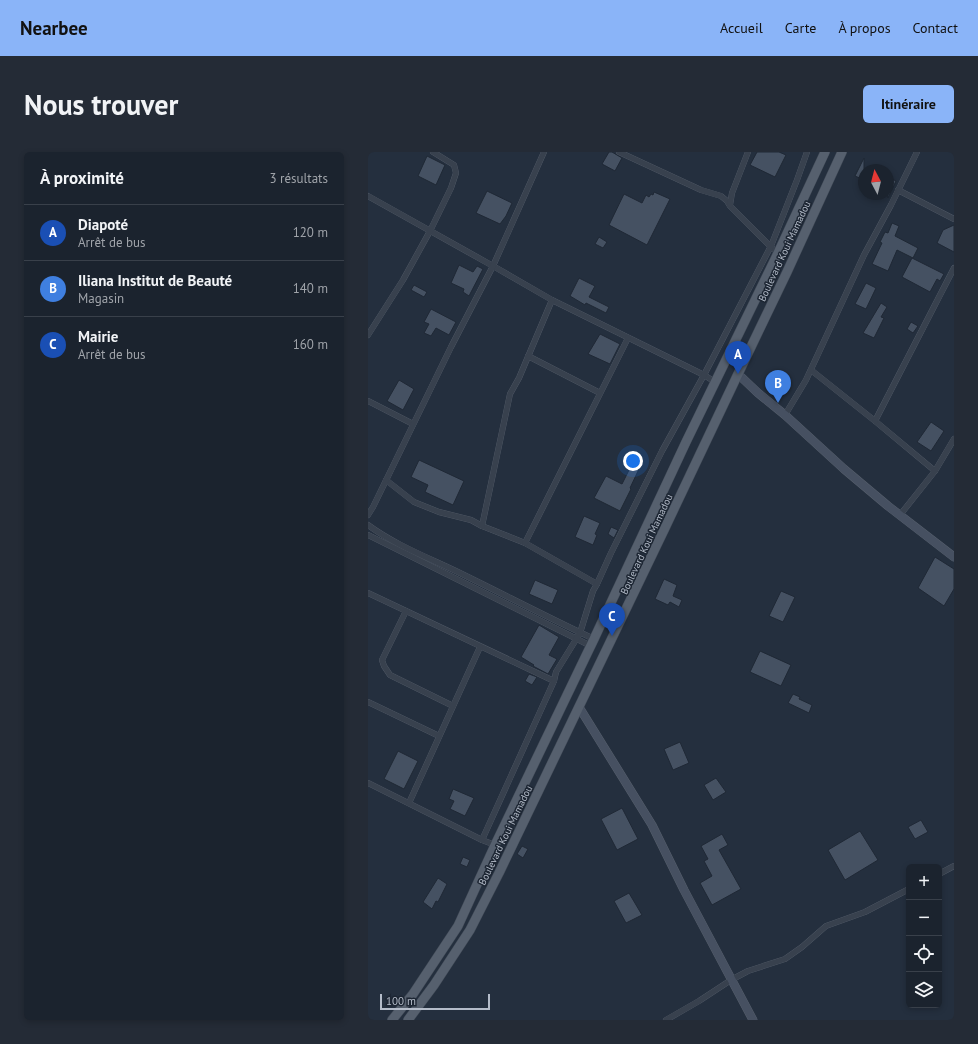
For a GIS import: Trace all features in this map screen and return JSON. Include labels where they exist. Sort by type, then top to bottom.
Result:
[{"type":"main road","name":"Boulevard Koui Mamadou","points":[[392,1020],[413,994],[458,926],[495,845],[593,643],[723,365],[778,253],[825,152]]},
{"type":"main road","name":"Boulevard Koui Mamadou","points":[[408,1020],[434,985],[470,930],[499,873],[658,544],[787,272],[842,152]]},
{"type":"main road","points":[[723,365],[738,374]]},
{"type":"street","points":[[368,335],[403,280],[430,231],[456,173],[454,165],[433,152]]},
{"type":"street","points":[[368,515],[493,266],[544,152]]},
{"type":"street","points":[[620,152],[701,190],[721,196],[778,253]]},
{"type":"street","points":[[730,206],[732,193],[748,152]]},
{"type":"street","points":[[482,840],[554,682],[556,672],[580,633],[593,591],[617,539],[771,246],[807,152]]},
{"type":"street","points":[[785,415],[806,380],[864,255],[917,152]]},
{"type":"street","points":[[898,190],[954,219]]},
{"type":"street","points":[[368,196],[552,300],[704,375],[715,382]]},
{"type":"street","points":[[875,421],[954,268]]},
{"type":"street","points":[[482,526],[510,394],[519,378],[552,300]]},
{"type":"street","points":[[525,543],[628,338]]},
{"type":"street","points":[[528,356],[600,393]]},
{"type":"street","points":[[811,370],[935,471]]},
{"type":"street","points":[[738,374],[844,469],[954,557]]},
{"type":"street","points":[[368,401],[413,424]]},
{"type":"street","points":[[900,515],[935,471],[954,439]]},
{"type":"street","points":[[386,480],[414,502],[439,512],[471,520],[482,526],[525,543],[597,584]]},
{"type":"street","points":[[368,525],[394,541],[580,633],[593,643]]},
{"type":"street","points":[[368,535],[576,639],[593,643]]},
{"type":"street","points":[[368,593],[554,682]]},
{"type":"street","points":[[406,611],[382,660],[384,666],[390,675],[453,706]]},
{"type":"street","points":[[408,803],[480,647]]},
{"type":"street","points":[[368,702],[439,736]]},
{"type":"street","points":[[579,707],[652,825],[684,890],[753,1020]]},
{"type":"street","points":[[368,783],[482,840],[495,845]]},
{"type":"street","points":[[942,872],[954,866]]},
{"type":"street","points":[[666,1020],[748,971],[785,959],[802,948],[826,926],[865,912],[906,892]]},
{"type":"building","points":[[609,152],[612,152],[622,158],[615,171],[602,164]]},
{"type":"building","points":[[757,152],[779,152],[786,155],[775,177],[750,165]]},
{"type":"building","points":[[427,156],[445,165],[436,185],[418,176]]},
{"type":"building","points":[[858,170],[858,177],[855,176]]},
{"type":"building","points":[[487,191],[512,203],[506,216],[500,224],[476,213]]},
{"type":"building","points":[[654,192],[670,199],[647,245],[609,225],[624,194],[642,203],[646,195],[649,197],[651,194],[653,195]]},
{"type":"building","points":[[892,223],[899,226],[895,236],[918,248],[913,258],[897,250],[888,271],[872,264],[882,243],[880,242],[885,232],[888,233]]},
{"type":"building","points":[[954,225],[954,252],[937,243],[943,230]]},
{"type":"building","points":[[599,237],[607,242],[603,248],[595,244]]},
{"type":"building","points":[[912,258],[944,274],[940,281],[937,279],[930,292],[902,277]]},
{"type":"building","points":[[459,265],[473,272],[477,266],[483,269],[469,296],[463,292],[464,289],[451,283]]},
{"type":"building","points":[[579,278],[595,286],[589,297],[609,307],[606,313],[586,303],[585,305],[570,296]]},
{"type":"building","points":[[866,283],[876,288],[866,309],[855,304]]},
{"type":"building","points":[[414,285],[427,292],[424,297],[411,290]]},
{"type":"building","points":[[881,303],[887,307],[881,317],[884,318],[874,338],[863,333]]},
{"type":"building","points":[[431,309],[456,322],[449,335],[436,328],[431,336],[424,333],[429,324],[424,322]]},
{"type":"building","points":[[911,322],[918,326],[913,333],[907,329]]},
{"type":"building","points":[[600,334],[620,344],[610,364],[588,354]]},
{"type":"building","points":[[399,380],[414,389],[403,410],[387,401]]},
{"type":"building","points":[[931,422],[944,431],[931,451],[917,442]]},
{"type":"building","points":[[419,460],[464,481],[453,505],[425,492],[428,485],[411,477]]},
{"type":"building","points":[[631,466],[639,469],[620,511],[594,498],[606,476],[622,484]]},
{"type":"building","points":[[584,516],[600,523],[595,534],[597,535],[593,545],[575,537]]},
{"type":"building","points":[[611,527],[618,530],[614,538],[608,534]]},
{"type":"building","points":[[935,557],[954,569],[954,589],[944,606],[918,588]]},
{"type":"building","points":[[664,579],[677,585],[673,596],[682,600],[679,607],[670,602],[668,605],[655,599]]},
{"type":"building","points":[[535,580],[558,590],[552,604],[529,594]]},
{"type":"building","points":[[781,591],[795,597],[783,622],[769,616]]},
{"type":"building","points":[[539,625],[559,637],[549,655],[557,659],[548,674],[533,666],[534,665],[521,657]]},
{"type":"building","points":[[760,651],[791,665],[781,686],[750,672]]},
{"type":"building","points":[[529,674],[537,677],[532,685],[525,681]]},
{"type":"building","points":[[793,694],[800,697],[799,699],[812,705],[809,713],[788,703]]},
{"type":"building","points":[[680,742],[689,763],[673,770],[664,749]]},
{"type":"building","points":[[398,751],[418,761],[404,789],[384,779]]},
{"type":"building","points":[[716,778],[726,792],[713,800],[704,785]]},
{"type":"building","points":[[453,789],[474,798],[465,816],[450,809],[454,801],[449,799]]},
{"type":"building","points":[[622,808],[638,839],[617,850],[601,819]]},
{"type":"building","points":[[921,820],[928,832],[915,839],[908,827]]},
{"type":"building","points":[[860,831],[878,860],[845,880],[828,850]]},
{"type":"building","points":[[722,834],[728,845],[719,850],[741,889],[712,905],[700,883],[712,876],[704,861],[708,859],[701,846]]},
{"type":"building","points":[[522,846],[528,849],[523,858],[517,854]]},
{"type":"building","points":[[463,857],[470,860],[467,867],[460,864]]},
{"type":"building","points":[[438,878],[447,884],[438,902],[436,901],[432,909],[423,902]]},
{"type":"building","points":[[629,893],[642,915],[626,923],[614,901]]},
{"type":"place","name":"Diapoté","points":[[738,374]]},
{"type":"place","name":"Iliana Institut de Beauté","points":[[778,403]]},
{"type":"place","name":"Mairie","points":[[612,636]]}]
